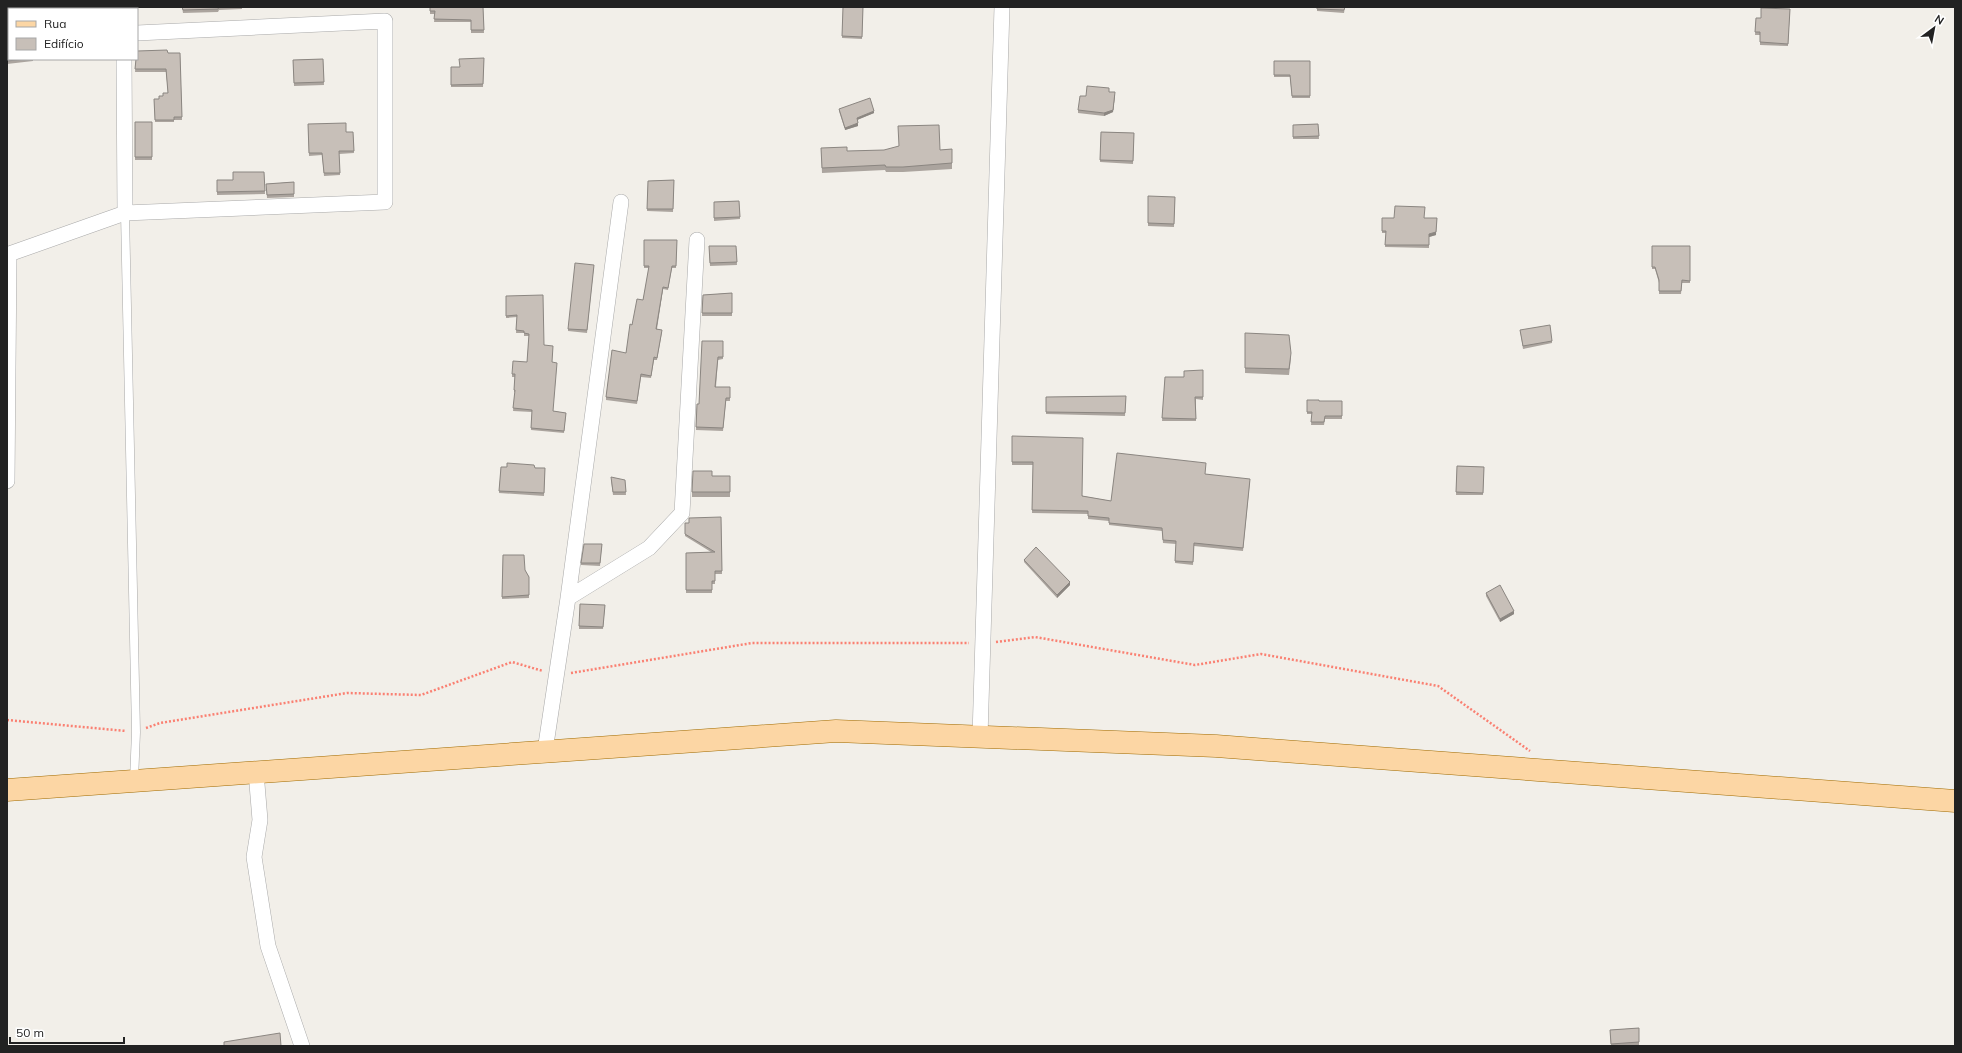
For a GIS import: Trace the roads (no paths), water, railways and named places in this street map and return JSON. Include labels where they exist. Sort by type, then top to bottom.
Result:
[{"type":"main road","points":[[7,790],[836,731],[1216,746],[1955,801]]},
{"type":"street","points":[[980,737],[1002,7]]},
{"type":"street","points":[[7,481],[9,254],[125,213],[385,202],[385,14],[138,33]]},
{"type":"street","points":[[124,60],[125,213]]},
{"type":"street","points":[[546,751],[568,598],[620,202]]},
{"type":"street","points":[[568,598],[649,548],[682,513],[696,240]]},
{"type":"street","points":[[256,772],[260,820],[254,857],[268,946],[302,1046]]},
{"type":"lane","points":[[125,213],[136,732],[134,781]]}]
